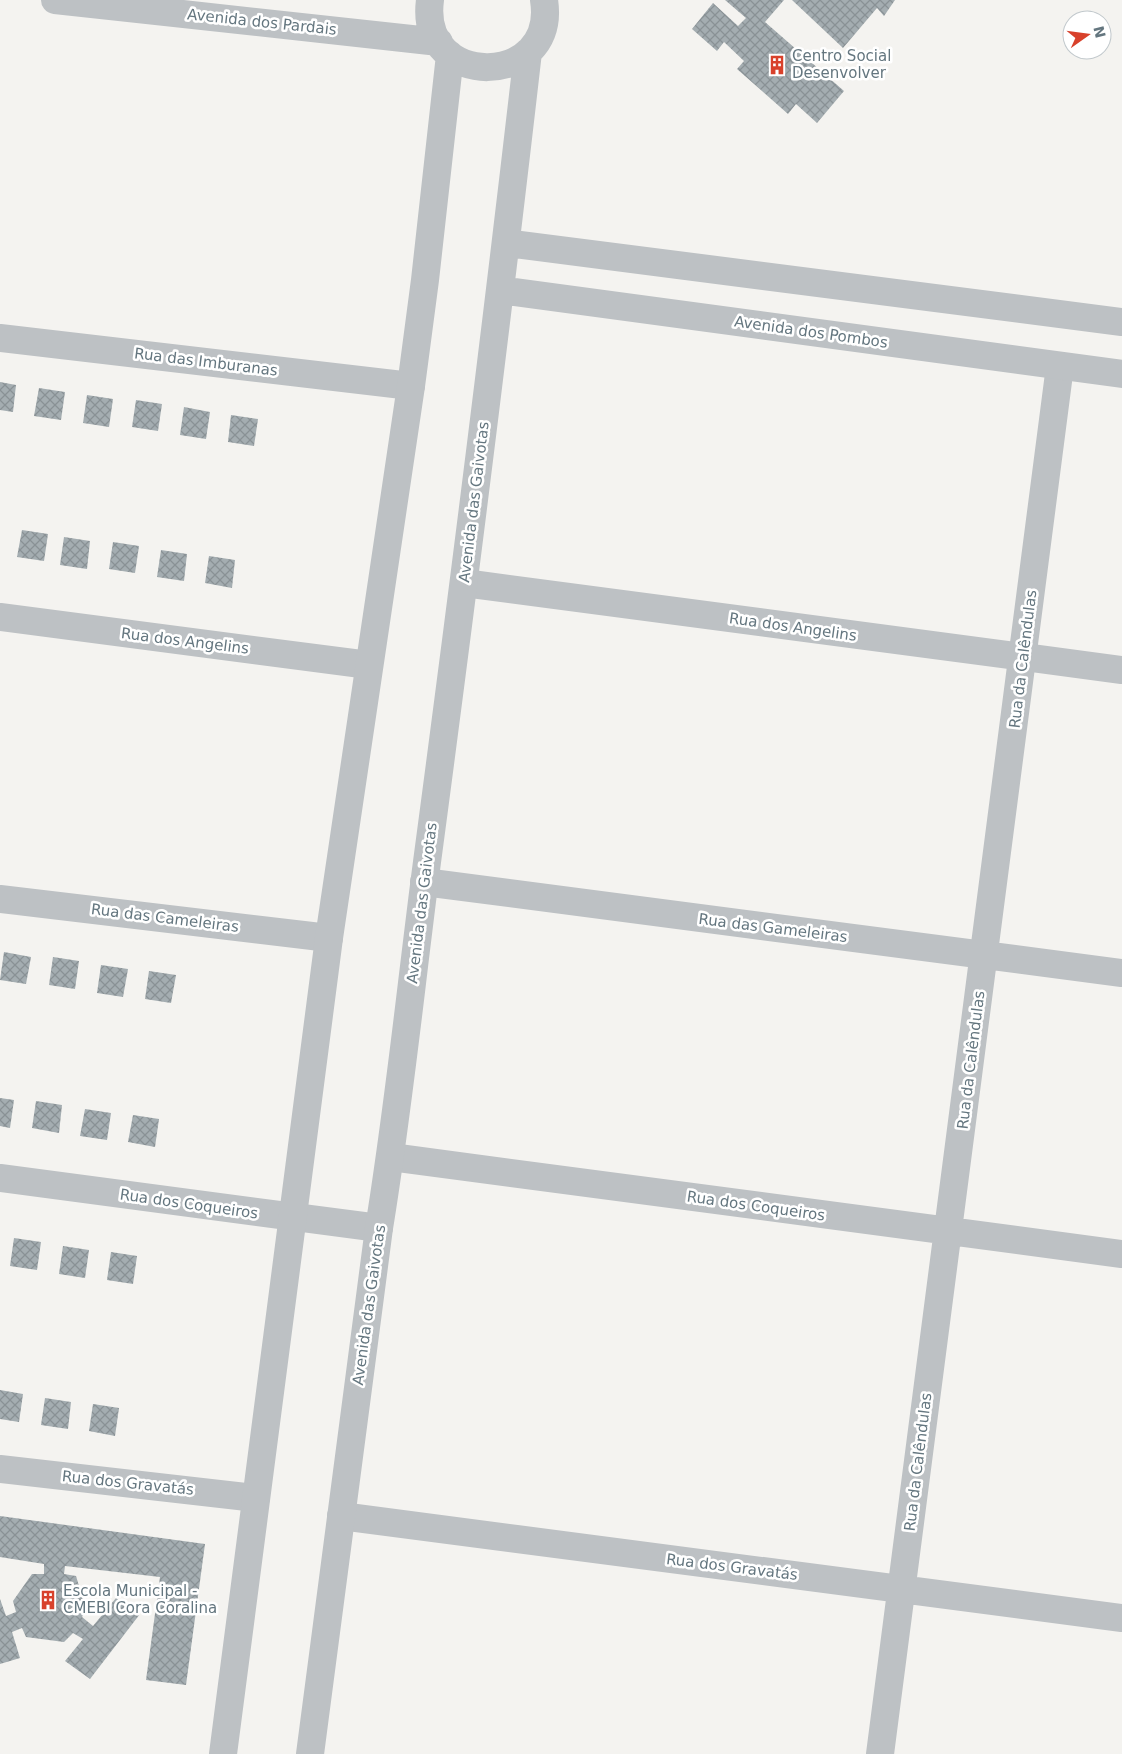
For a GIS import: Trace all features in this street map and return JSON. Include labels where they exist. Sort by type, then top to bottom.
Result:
[{"type":"street","name":"Avenida dos Pardais","points":[[55,0],[444,48]]},
{"type":"street","points":[[430,0],[430,24],[435,37],[444,48],[469,66],[485,68],[501,67],[515,61],[528,52],[538,39],[544,24],[544,0]]},
{"type":"street","points":[[222,1754],[329,938],[425,280],[444,48]]},
{"type":"street","name":"Avenida das Gaivotas","points":[[310,1754],[379,1228],[391,1157],[424,882],[464,583],[528,52]]},
{"type":"street","points":[[506,243],[1122,322]]},
{"type":"street","name":"Avenida dos Pombos","points":[[500,290],[1122,374]]},
{"type":"street","name":"Rua das Imburanas","points":[[0,338],[411,386]]},
{"type":"street","name":"Rua da Calêndulas","points":[[880,1754],[1060,366]]},
{"type":"street","name":"Rua dos Angelins","points":[[464,583],[1122,670]]},
{"type":"street","name":"Rua dos Angelins","points":[[0,617],[369,665]]},
{"type":"street","name":"Rua das Gameleiras","points":[[424,882],[1122,973]]},
{"type":"street","name":"Rua das Cameleiras","points":[[0,899],[329,938]]},
{"type":"street","name":"Rua dos Coqueiros","points":[[391,1157],[1122,1254]]},
{"type":"street","name":"Rua dos Coqueiros","points":[[0,1178],[379,1228]]},
{"type":"street","name":"Rua dos Gravatás","points":[[0,1469],[256,1498]]},
{"type":"street","name":"Rua dos Gravatás","points":[[341,1516],[1122,1618]]},
{"type":"building","name":"Centro Social Desenvolver","points":[[725,0],[784,0],[765,22],[844,91],[817,123],[796,104],[788,114],[737,69],[744,61],[724,42],[717,51],[692,29],[713,3],[738,26],[746,18]]},
{"type":"building","name":"Centro Social Desenvolver","points":[[792,0],[895,0],[884,16],[877,8],[843,48]]},
{"type":"building","points":[[0,382],[16,385],[13,412],[0,410]]},
{"type":"building","points":[[39,388],[65,392],[61,420],[34,416]]},
{"type":"building","points":[[87,395],[113,399],[109,427],[83,423]]},
{"type":"building","points":[[136,400],[162,404],[158,431],[132,427]]},
{"type":"building","points":[[184,407],[210,412],[206,439],[180,435]]},
{"type":"building","points":[[231,415],[258,419],[254,446],[228,442]]},
{"type":"building","points":[[22,530],[48,534],[44,561],[17,557]]},
{"type":"building","points":[[64,537],[90,541],[87,569],[60,565]]},
{"type":"building","points":[[113,542],[139,546],[135,573],[109,569]]},
{"type":"building","points":[[161,550],[187,554],[184,581],[157,577]]},
{"type":"building","points":[[209,556],[235,560],[232,588],[205,583]]},
{"type":"building","points":[[4,952],[31,957],[26,984],[0,980]]},
{"type":"building","points":[[53,957],[79,961],[75,989],[49,985]]},
{"type":"building","points":[[101,965],[128,969],[123,997],[97,993]]},
{"type":"building","points":[[149,971],[176,975],[171,1003],[145,999]]},
{"type":"building","points":[[0,1098],[14,1100],[10,1128],[0,1126]]},
{"type":"building","points":[[36,1101],[62,1105],[59,1133],[32,1128]]},
{"type":"building","points":[[85,1109],[111,1113],[107,1140],[80,1136]]},
{"type":"building","points":[[133,1115],[159,1119],[155,1147],[128,1142]]},
{"type":"building","points":[[14,1238],[41,1242],[37,1270],[10,1266]]},
{"type":"building","points":[[63,1246],[89,1250],[85,1278],[59,1274]]},
{"type":"building","points":[[111,1252],[137,1256],[133,1284],[107,1280]]},
{"type":"building","points":[[0,1390],[23,1394],[19,1422],[0,1419]]},
{"type":"building","points":[[45,1398],[71,1402],[68,1429],[41,1425]]},
{"type":"building","points":[[93,1404],[119,1408],[115,1436],[89,1431]]},
{"type":"building","name":"Escola Municipal - CMEBI Cora Coralina","points":[[0,1516],[205,1544],[186,1685],[146,1680],[160,1577],[65,1566],[64,1574],[76,1576],[86,1609],[82,1617],[93,1626],[116,1598],[140,1614],[90,1679],[65,1661],[83,1639],[73,1633],[64,1642],[26,1637],[22,1628],[12,1632],[20,1658],[0,1664],[0,1599],[6,1616],[16,1612],[13,1601],[32,1574],[44,1574],[44,1564],[0,1557]]},
{"type":"place","name":"Centro Social Desenvolver","points":[[777,65]]},
{"type":"place","name":"Escola Municipal - CMEBI Cora Coralina","points":[[48,1600]]}]
